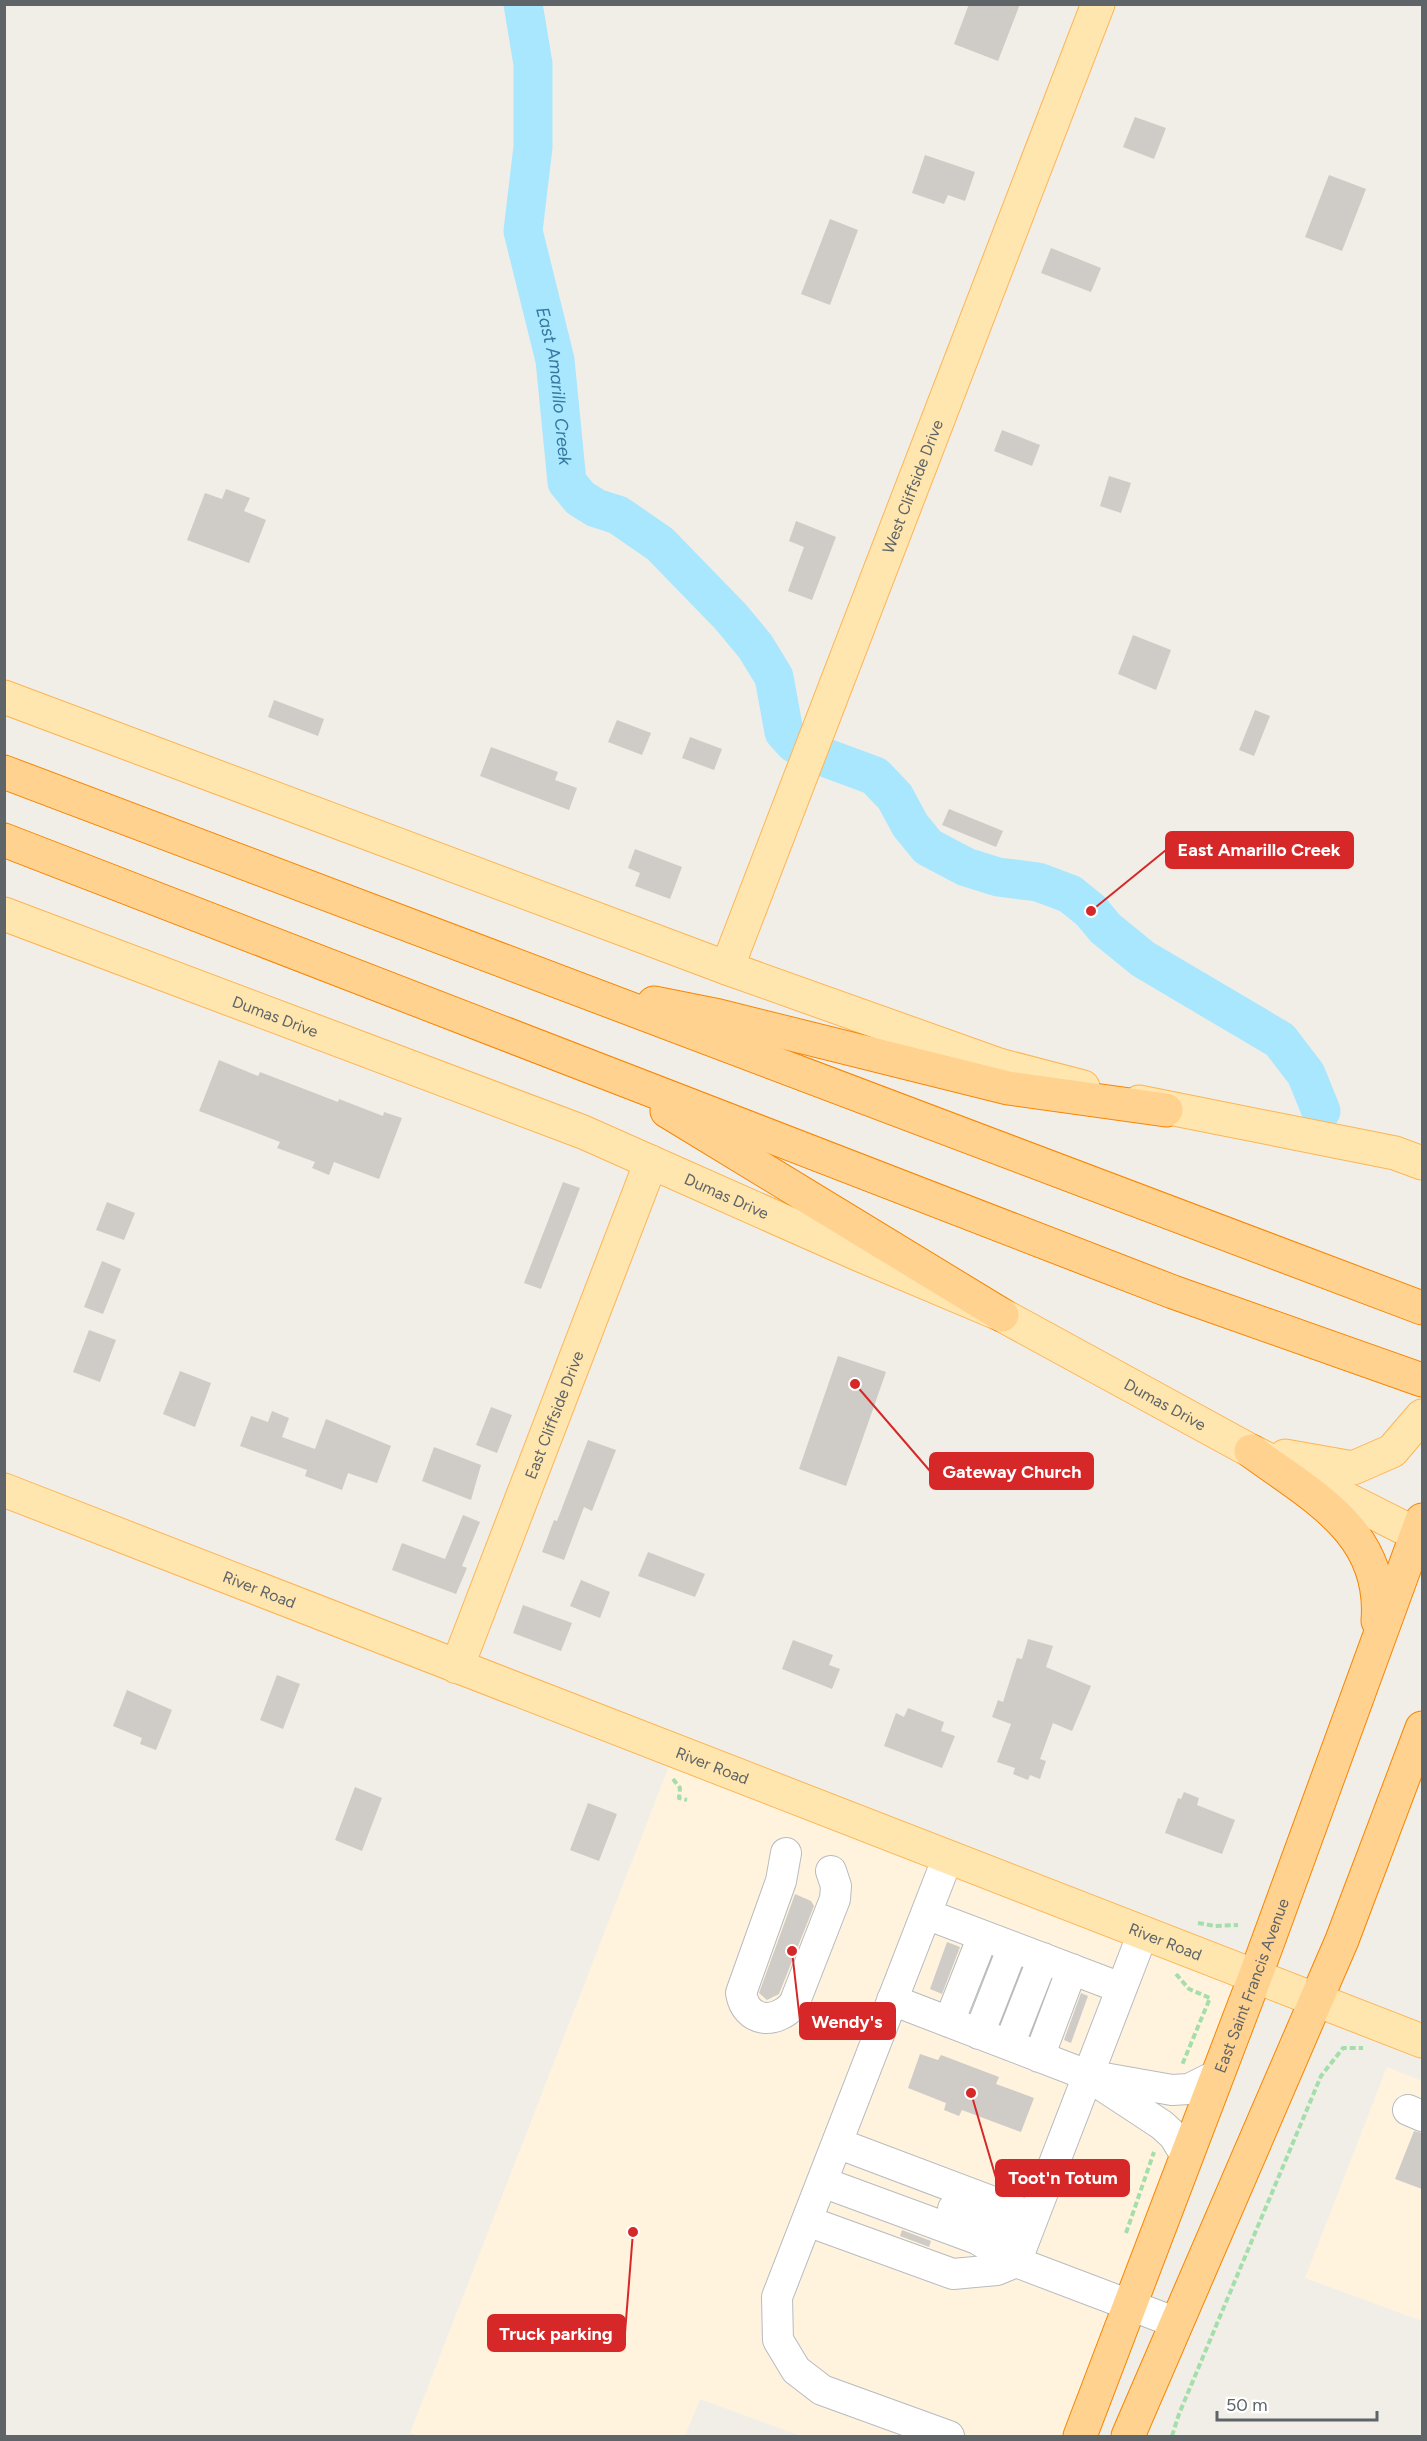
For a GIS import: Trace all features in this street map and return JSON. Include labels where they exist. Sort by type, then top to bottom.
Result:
[{"type":"highway","points":[[4,772],[1413,1305]]},
{"type":"highway","points":[[4,840],[1173,1292],[1422,1380]]},
{"type":"highway","points":[[562,985],[719,1016],[1008,1088],[1166,1110]]},
{"type":"highway","points":[[602,1071],[1002,1315]]},
{"type":"highway","points":[[1251,1451],[1328,1509],[1357,1537],[1378,1582],[1376,1644]]},
{"type":"highway","name":"East Saint Francis Avenue","points":[[1080,2436],[1255,1977],[1376,1644],[1421,1530]]},
{"type":"highway","points":[[1128,2436],[1317,2000],[1422,1728]]},
{"type":"main road","name":"West Cliffside Drive","points":[[727,968],[1098,4]]},
{"type":"main road","points":[[4,698],[727,968],[999,1065],[1166,1110],[1395,1153],[1422,1163]]},
{"type":"main road","name":"Dumas Drive","points":[[4,914],[583,1132],[1002,1315],[1251,1451],[1421,1530]]},
{"type":"main road","name":"East Cliffside Drive","points":[[457,1667],[651,1162]]},
{"type":"main road","points":[[1251,1451],[1353,1468],[1392,1451],[1422,1416]]},
{"type":"main road","name":"River Road","points":[[4,1490],[1422,2041]]},
{"type":"lane","points":[[786,1853],[781,1881],[741,1993],[743,2006],[751,2014],[765,2018],[776,2017],[786,2014],[794,2004],[835,1899],[836,1886],[831,1871]]},
{"type":"lane","points":[[948,1857],[777,2297],[778,2340],[796,2370],[822,2390],[949,2436]]},
{"type":"lane","points":[[926,1914],[1122,1988]]},
{"type":"lane","points":[[822,2182],[953,2274],[1018,2246],[1143,1933]]},
{"type":"lane","points":[[949,2022],[983,1935]]},
{"type":"lane","points":[[979,2034],[1012,1947]]},
{"type":"lane","points":[[1008,2045],[1043,1958]]},
{"type":"lane","points":[[1039,2056],[1072,1970]]},
{"type":"lane","points":[[892,2000],[1087,2075],[1172,2090],[1189,2089],[1217,2075]]},
{"type":"lane","points":[[1087,2075],[1162,2125],[1174,2136],[1186,2156]]},
{"type":"lane","points":[[822,2182],[977,2239],[1018,2246]]},
{"type":"lane","points":[[822,2182],[1018,2246],[1130,2305],[1177,2324]]},
{"type":"path","points":[[1172,1972],[1189,1989],[1210,1998],[1172,2090]]},
{"type":"path","points":[[1173,2436],[1179,2414],[1321,2076],[1343,2048],[1372,2050]]},
{"type":"path","points":[[1123,2243],[1162,2125]]},
{"type":"shaded area","points":[[671,1761],[1242,1988],[1070,2436],[801,2436],[700,2399],[685,2436],[418,2436],[410,2433]]},
{"type":"shaded area","points":[[1387,2067],[1422,2081],[1422,2321],[1305,2278]]},
{"type":"building","points":[[969,4],[1020,4],[998,61],[954,44]]},
{"type":"building","points":[[1135,117],[1166,128],[1154,159],[1123,147]]},
{"type":"building","points":[[925,155],[975,172],[965,201],[948,195],[944,204],[912,193]]},
{"type":"building","points":[[1329,175],[1366,189],[1342,251],[1305,237]]},
{"type":"building","points":[[830,219],[858,230],[830,305],[801,294]]},
{"type":"building","points":[[1051,248],[1101,268],[1091,292],[1041,273]]},
{"type":"building","points":[[1002,430],[1040,445],[1032,466],[994,451]]},
{"type":"building","points":[[1109,476],[1131,483],[1121,513],[1100,506]]},
{"type":"building","points":[[226,489],[250,498],[244,511],[266,520],[249,563],[187,540],[205,493],[222,499]]},
{"type":"building","points":[[796,521],[836,537],[812,600],[788,591],[804,547],[789,541]]},
{"type":"building","points":[[1133,635],[1171,650],[1156,690],[1118,674]]},
{"type":"building","points":[[274,700],[324,719],[318,736],[268,717]]},
{"type":"building","points":[[1255,710],[1270,716],[1254,756],[1239,750]]},
{"type":"building","points":[[617,720],[651,733],[642,755],[608,742]]},
{"type":"building","points":[[690,737],[722,749],[714,770],[682,758]]},
{"type":"building","points":[[491,747],[558,772],[555,780],[577,788],[569,810],[480,776]]},
{"type":"building","points":[[949,809],[1003,831],[996,847],[942,825]]},
{"type":"building","points":[[635,849],[682,867],[670,899],[635,886],[640,873],[628,868]]},
{"type":"building","points":[[219,1060],[258,1076],[260,1072],[338,1102],[339,1099],[383,1116],[384,1112],[402,1118],[379,1179],[334,1162],[329,1175],[312,1168],[315,1162],[277,1148],[280,1142],[199,1111]]},
{"type":"building","points":[[563,1182],[580,1188],[541,1289],[524,1283]]},
{"type":"building","points":[[107,1202],[135,1213],[124,1240],[96,1230]]},
{"type":"building","points":[[102,1261],[121,1269],[103,1314],[84,1307]]},
{"type":"building","points":[[89,1330],[116,1340],[100,1382],[73,1372]]},
{"type":"building","points":[[838,1356],[886,1372],[846,1486],[799,1469]]},
{"type":"building","points":[[180,1371],[211,1383],[195,1427],[163,1414]]},
{"type":"building","points":[[491,1407],[512,1415],[497,1453],[476,1445]]},
{"type":"building","points":[[272,1411],[289,1418],[282,1437],[315,1449],[326,1419],[391,1446],[377,1483],[348,1473],[342,1490],[305,1476],[307,1470],[240,1446],[251,1416],[268,1422]]},
{"type":"building","points":[[588,1440],[616,1450],[592,1511],[584,1507],[564,1560],[542,1552],[554,1520],[557,1521]]},
{"type":"building","points":[[434,1447],[481,1465],[471,1500],[422,1481]]},
{"type":"building","points":[[463,1515],[480,1522],[462,1566],[467,1568],[456,1594],[392,1570],[402,1543],[445,1559]]},
{"type":"building","points":[[648,1552],[705,1574],[695,1597],[638,1576]]},
{"type":"building","points":[[581,1580],[610,1592],[600,1618],[570,1606]]},
{"type":"building","points":[[523,1605],[572,1623],[561,1651],[513,1633]]},
{"type":"building","points":[[1028,1639],[1053,1646],[1046,1667],[1091,1686],[1072,1731],[1053,1723],[1040,1759],[1046,1761],[1040,1779],[1030,1775],[1028,1780],[1013,1774],[1015,1768],[997,1762],[1011,1724],[992,1717],[998,1700],[1003,1702],[1017,1658],[1022,1659]]},
{"type":"building","points":[[793,1640],[833,1655],[829,1665],[840,1669],[832,1689],[782,1669]]},
{"type":"building","points":[[277,1675],[300,1684],[283,1729],[260,1720]]},
{"type":"building","points":[[127,1690],[172,1710],[156,1750],[140,1744],[142,1738],[113,1726]]},
{"type":"building","points":[[908,1708],[944,1722],[941,1731],[955,1736],[942,1768],[884,1746],[896,1713],[904,1717]]},
{"type":"building","points":[[355,1787],[382,1798],[362,1851],[335,1840]]},
{"type":"building","points":[[1184,1792],[1199,1798],[1197,1805],[1235,1820],[1222,1854],[1165,1833],[1178,1798],[1181,1799]]},
{"type":"building","points":[[588,1803],[617,1814],[599,1861],[570,1850]]},
{"type":"building","points":[[795,1894],[811,1901],[814,1906],[779,1994],[767,2000],[759,1993]]},
{"type":"building","points":[[947,1942],[960,1947],[942,1994],[930,1989]]},
{"type":"building","points":[[1081,1993],[1088,1996],[1071,2043],[1064,2040]]},
{"type":"building","points":[[920,2054],[938,2060],[941,2055],[999,2077],[996,2084],[1034,2098],[1021,2132],[962,2110],[959,2116],[944,2110],[946,2103],[908,2088]]},
{"type":"building","points":[[1414,2131],[1422,2133],[1422,2189],[1395,2179]]},
{"type":"building","points":[[902,2230],[931,2241],[929,2247],[900,2236]]},
{"type":"waterway","name":"East Amarillo Creek","points":[[523,4],[533,64],[533,147],[523,231],[555,360],[567,482],[580,498],[596,508],[618,515],[660,544],[730,616],[755,646],[774,677],[784,732],[794,743]]},
{"type":"waterway","name":"East Amarillo Creek","points":[[821,756],[875,776],[895,797],[910,825],[928,847],[966,867],[998,877],[1038,882],[1070,894],[1091,911],[1105,928],[1143,959],[1280,1040],[1306,1074],[1321,1111]]},
{"type":"place","name":"East Amarillo Creek","points":[[1091,911]]},
{"type":"place","name":"Gateway Church","points":[[855,1384]]},
{"type":"place","name":"Wendy's","points":[[792,1951]]},
{"type":"place","name":"Toot'n Totum","points":[[971,2093]]},
{"type":"place","name":"Truck parking","points":[[633,2232]]}]
